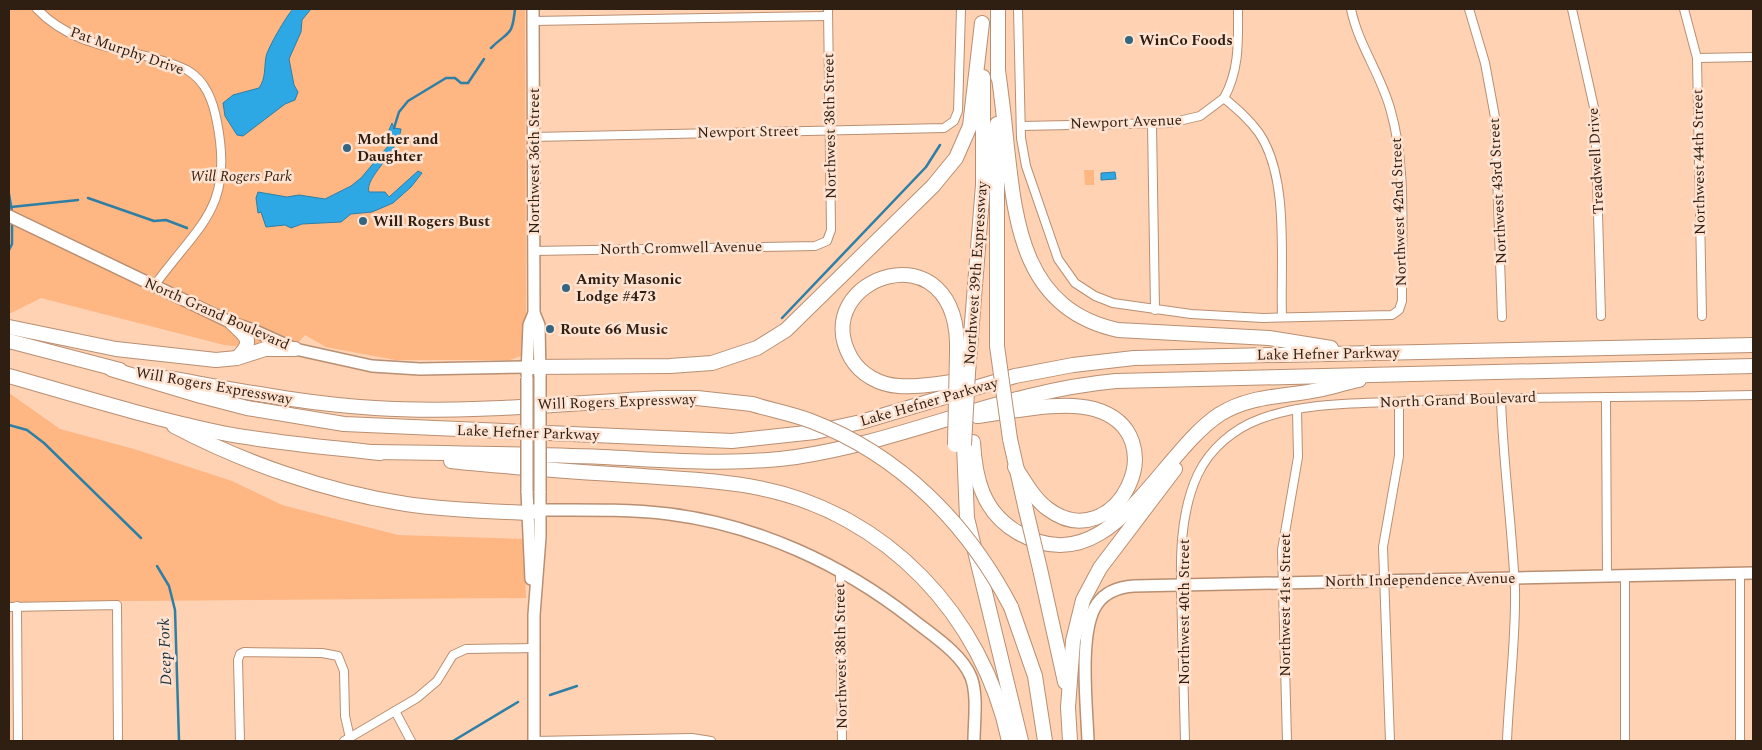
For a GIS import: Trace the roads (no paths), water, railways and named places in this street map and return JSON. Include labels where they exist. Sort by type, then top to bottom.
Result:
[{"type":"highway","name":"Northwest 39th Expressway","points":[[998,9],[997,346],[1015,467],[1058,644],[1068,707]]},
{"type":"highway","name":"Northwest 39th Expressway","points":[[964,444],[968,373],[964,352],[982,185],[982,16]]},
{"type":"highway","points":[[534,372],[712,363],[757,348],[786,330],[933,186],[956,158],[971,121],[982,16]]},
{"type":"highway","points":[[998,70],[1009,177],[1021,238],[1027,255],[1039,277],[1055,298],[1068,308],[1105,327],[1131,332],[1269,338],[1369,354]]},
{"type":"highway","points":[[1015,376],[910,386],[880,382],[861,370],[848,352],[844,329],[849,308],[862,289],[881,277],[903,274],[926,280],[939,290],[950,306],[964,352],[964,444],[964,482],[967,518],[1020,741]]},
{"type":"highway","points":[[232,323],[245,335],[247,341],[246,348],[237,358]]},
{"type":"highway","points":[[9,327],[125,350],[216,360],[237,358],[264,349],[295,349]]},
{"type":"highway","name":"Will Rogers Expressway","points":[[9,341],[111,369],[304,402],[376,408],[442,410],[663,398],[716,400],[752,404],[810,421],[845,436],[887,461],[917,484],[943,509],[969,540],[996,578],[1011,607],[1035,676],[1045,741]]},
{"type":"highway","name":"Lake Hefner Parkway","points":[[111,369],[248,408],[344,424],[732,440],[788,436],[847,425],[1015,376],[1094,362],[1134,358],[1753,345]]},
{"type":"highway","name":"Lake Hefner Parkway","points":[[371,452],[509,453],[745,461],[795,457],[838,449],[1028,394],[1094,383],[1162,378],[1753,366]]},
{"type":"highway","points":[[964,444],[985,500],[998,517],[1010,528],[1025,536],[1050,544],[1066,544],[1085,540],[1100,534],[1122,518],[1191,437],[1214,419],[1234,407],[1257,399],[1318,390],[1384,374]]},
{"type":"highway","points":[[9,376],[155,417],[257,439],[508,467],[737,484],[778,492],[823,508],[843,517],[890,548],[940,595],[957,618],[982,660],[995,691],[1009,741]]},
{"type":"highway","points":[[941,420],[1054,407],[1092,408],[1110,416],[1124,429],[1132,445],[1135,466],[1129,488],[1115,506],[1100,515],[1080,519],[1063,517],[1049,510],[1039,501],[1015,467]]},
{"type":"highway","points":[[155,417],[216,449],[347,492],[431,507],[534,511]]},
{"type":"highway","points":[[1070,741],[1068,707],[1075,630],[1090,586],[1195,440],[1214,419]]},
{"type":"main road","name":"Northwest 36th Street","points":[[533,9],[534,313],[538,325],[528,491],[534,511]]},
{"type":"main road","name":"North Grand Boulevard","points":[[9,216],[232,323],[253,330],[295,349],[340,361],[388,368],[534,372]]},
{"type":"main road","name":"Northwest 36th Street","points":[[534,372],[540,490],[534,511],[534,741]]},
{"type":"main road","points":[[534,511],[629,510],[693,518],[766,538],[840,572],[884,599],[920,625],[953,654],[970,676],[974,691],[974,741]]},
{"type":"main road","name":"North Independence Avenue","points":[[1088,741],[1087,642],[1095,607],[1107,594],[1118,588],[1181,585],[1753,573]]},
{"type":"street","name":"Pat Murphy Drive","points":[[37,9],[55,24],[80,37],[187,70],[201,82],[213,103],[221,147],[220,189],[212,210],[200,228],[154,286]]},
{"type":"street","name":"Newport Street","points":[[534,137],[830,129],[938,129],[951,124],[957,115],[961,9]]},
{"type":"street","points":[[1018,9],[1021,126],[1024,158],[1058,259],[1075,283],[1104,300],[1155,310],[1231,317],[1282,317],[1278,180],[1270,154],[1260,134],[1248,119],[1224,98],[1234,76],[1238,57],[1238,9]]},
{"type":"street","name":"Northwest 42nd Street","points":[[1282,317],[1392,315],[1399,310],[1402,304],[1400,163],[1396,131],[1385,92],[1361,42],[1351,9]]},
{"type":"street","name":"Northwest 43rd Street","points":[[1469,9],[1485,63],[1495,117],[1502,317]]},
{"type":"street","name":"Treadwell Drive","points":[[1572,9],[1595,112],[1601,316]]},
{"type":"street","name":"Northwest 44th Street","points":[[1684,9],[1697,58],[1702,316]]},
{"type":"street","points":[[533,21],[828,12]]},
{"type":"street","name":"Northwest 38th Street","points":[[827,242],[832,230],[828,12]]},
{"type":"street","points":[[1697,58],[1753,57]]},
{"type":"street","name":"Newport Avenue","points":[[1021,126],[1152,124],[1194,118],[1224,98]]},
{"type":"street","points":[[1152,124],[1155,310]]},
{"type":"street","name":"North Cromwell Avenue","points":[[534,252],[815,246],[827,242]]},
{"type":"street","name":"North Grand Boulevard","points":[[1194,483],[1210,455],[1232,433],[1260,419],[1297,409],[1341,404],[1399,402],[1753,395]]},
{"type":"street","points":[[1606,397],[1607,576]]},
{"type":"street","points":[[1500,399],[1502,446],[1511,526],[1514,578],[1515,635],[1507,741]]},
{"type":"street","points":[[1390,741],[1384,535],[1399,456],[1399,402]]},
{"type":"street","name":"Northwest 41st Street","points":[[1287,741],[1282,583],[1283,541],[1298,457],[1297,409]]},
{"type":"street","name":"Northwest 40th Street","points":[[1185,741],[1181,585],[1183,536],[1194,483]]},
{"type":"street","name":"Northwest 38th Street","points":[[840,572],[842,741]]},
{"type":"street","points":[[1740,573],[1740,741]]},
{"type":"street","points":[[1625,576],[1625,741]]},
{"type":"street","points":[[18,741],[13,606],[117,605],[118,741]]},
{"type":"street","points":[[240,741],[238,660],[240,654],[244,652],[322,653],[338,656],[344,671],[347,740],[428,690],[457,652],[466,649],[534,648]]},
{"type":"street","points":[[395,711],[411,741]]},
{"type":"street","points":[[534,741],[692,738],[712,741]]},
{"type":"water","points":[[293,9],[311,9],[302,20],[301,32],[289,59],[294,85],[298,92],[295,100],[285,104],[243,136],[237,135],[225,116],[223,103],[233,95],[259,88],[264,77],[267,53]]},
{"type":"water","points":[[392,123],[394,128],[401,129],[399,138],[371,180],[369,192],[385,192],[389,197],[418,171],[422,173],[411,187],[393,203],[372,212],[351,214],[341,222],[302,224],[291,228],[285,225],[266,227],[261,212],[258,213],[256,198],[258,192],[287,197],[299,195],[325,199],[351,186],[361,178],[389,145],[392,139],[389,130]]},
{"type":"water","points":[[1115,172],[1116,179],[1101,180],[1101,173]]},
{"type":"waterway","points":[[491,48],[509,33],[513,25],[515,9]]},
{"type":"waterway","points":[[394,128],[399,112],[408,101],[446,78],[455,78],[461,83],[468,83],[484,59]]},
{"type":"waterway","points":[[782,318],[926,167],[940,145]]},
{"type":"waterway","name":"Deep Fork","points":[[9,194],[12,212]]},
{"type":"waterway","points":[[88,198],[154,221],[166,220],[187,228]]},
{"type":"waterway","points":[[11,207],[78,200]]},
{"type":"waterway","name":"Deep Fork","points":[[9,250],[12,244],[12,220]]},
{"type":"waterway","name":"Deep Fork","points":[[9,425],[27,430],[44,443],[141,538]]},
{"type":"waterway","name":"Deep Fork","points":[[157,566],[169,586],[175,610],[179,741]]},
{"type":"waterway","points":[[550,695],[577,686]]},
{"type":"waterway","points":[[453,741],[518,702]]},
{"type":"place","name":"WinCo Foods","points":[[1129,40]]},
{"type":"place","name":"Mother and Daughter","points":[[347,148]]},
{"type":"place","name":"Will Rogers Bust","points":[[363,221]]},
{"type":"place","name":"Amity Masonic Lodge #473","points":[[566,288]]},
{"type":"place","name":"Route 66 Music","points":[[550,329]]},
{"type":"park label","name":"Will Rogers Park","points":[[241,176]]}]
